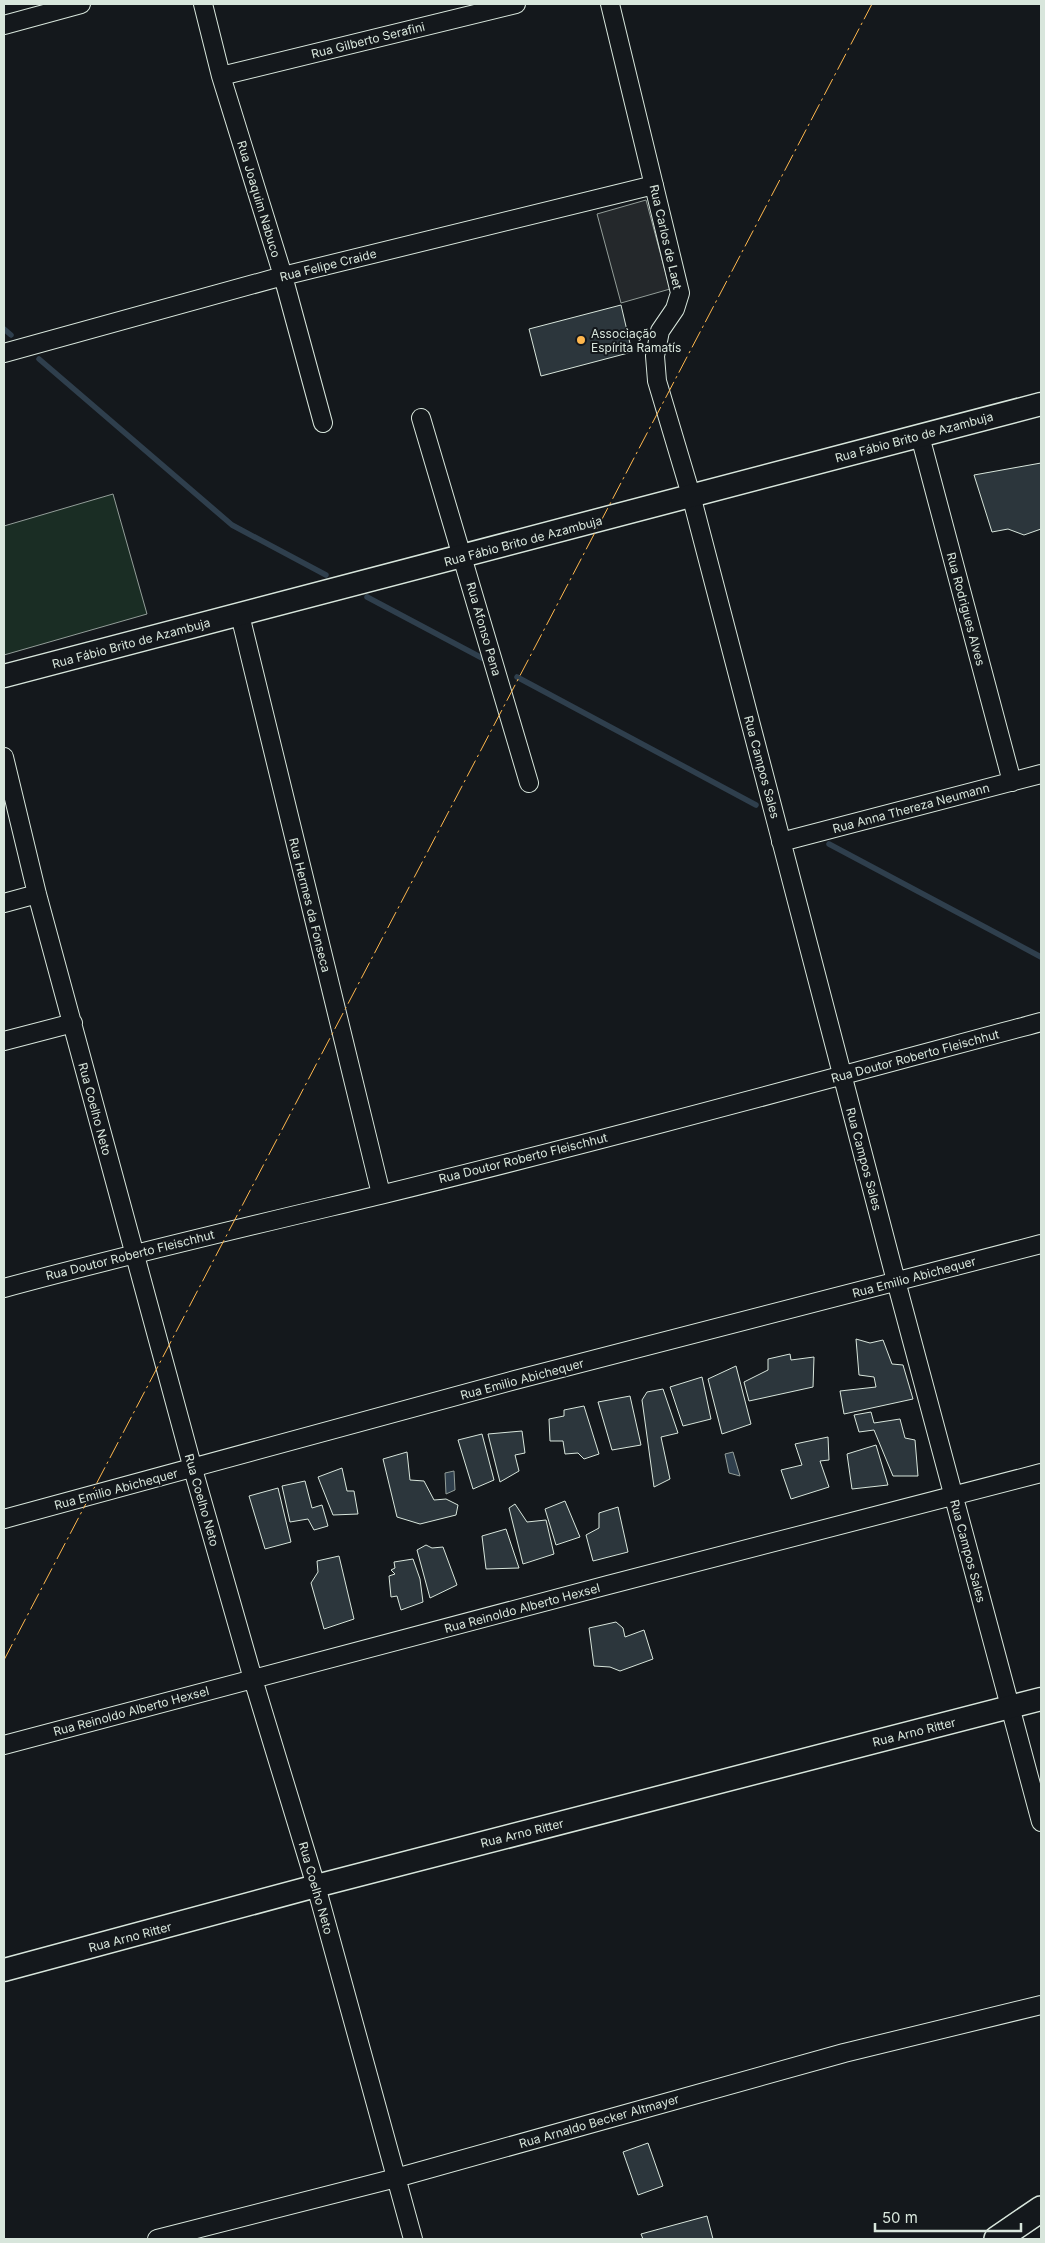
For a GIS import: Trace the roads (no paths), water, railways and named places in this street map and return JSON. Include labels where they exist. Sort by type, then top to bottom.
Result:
[{"type":"main road","points":[[997,2239],[1041,2209]]},
{"type":"street","points":[[4,25],[81,4]]},
{"type":"street","name":"Rua Joaquim Nabuco","points":[[203,4],[221,76],[283,276],[323,424]]},
{"type":"street","name":"Rua Gilberto Serafini","points":[[221,76],[516,4]]},
{"type":"street","name":"Rua Carlos de Laet","points":[[610,4],[680,292],[675,309],[660,332],[655,356],[657,380],[691,495]]},
{"type":"street","name":"Rua Felipe Craide","points":[[4,353],[283,276],[654,185]]},
{"type":"street","name":"Rua Fábio Brito de Azambuja","points":[[4,676],[464,557],[691,495],[1041,404]]},
{"type":"street","name":"Rua Afonso Pena","points":[[421,418],[530,783]]},
{"type":"street","name":"Rua Rodrigues Alves","points":[[920,436],[1012,782]]},
{"type":"street","name":"Rua Campos Sales","points":[[691,495],[896,1282],[1041,1822]]},
{"type":"street","name":"Rua Hermes da Fonseca","points":[[240,615],[381,1194]]},
{"type":"street","name":"Rua Coelho Neto","points":[[4,757],[37,894],[192,1469],[316,1886],[413,2239]]},
{"type":"street","name":"Rua Anna Thereza Neumann","points":[[781,842],[1041,774]]},
{"type":"street","points":[[4,903],[37,894]]},
{"type":"street","name":"Rua Doutor Roberto Fleischhut","points":[[4,1288],[134,1253],[381,1194],[842,1076],[1041,1022]]},
{"type":"street","points":[[4,1040],[73,1023]]},
{"type":"street","name":"Rua Emilio Abichequer","points":[[4,1519],[506,1383],[1041,1244]]},
{"type":"street","name":"Rua Reinoldo Alberto Hexsel","points":[[4,1745],[1041,1473]]},
{"type":"street","name":"Rua Arno Ritter","points":[[4,1970],[316,1886],[1041,1699]]},
{"type":"street","name":"Rua Arnaldo Becker Altmayer","points":[[157,2239],[396,2178],[844,2053],[1041,2005]]},
{"type":"water","points":[[733,1452],[740,1476],[729,1473],[725,1454]]},
{"type":"water","points":[[454,1471],[455,1490],[446,1494],[445,1473]]},
{"type":"waterway","points":[[4,329],[11,335]]},
{"type":"waterway","points":[[39,359],[232,525],[326,575]]},
{"type":"waterway","points":[[367,597],[482,658]]},
{"type":"waterway","points":[[517,677],[756,805]]},
{"type":"waterway","points":[[829,844],[1041,957]]},
{"type":"place","name":"Associação Espírita Ramatís","points":[[581,340]]}]
